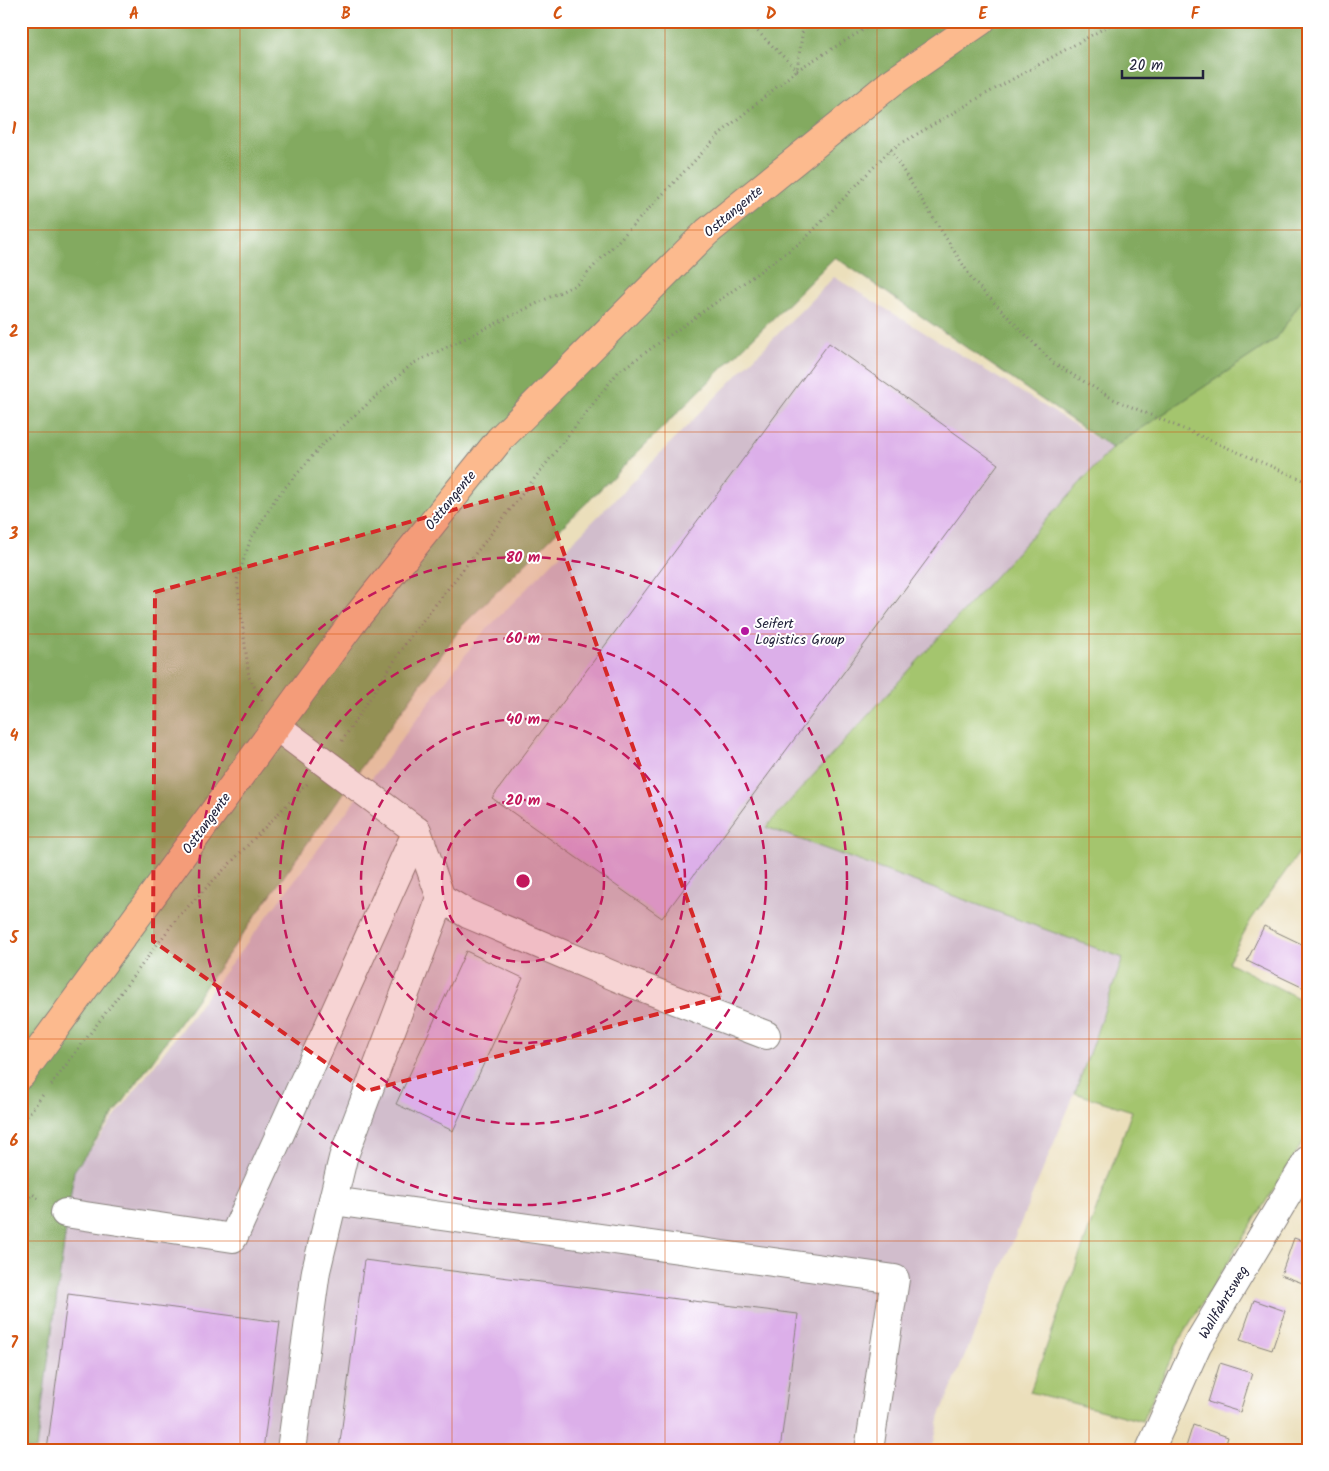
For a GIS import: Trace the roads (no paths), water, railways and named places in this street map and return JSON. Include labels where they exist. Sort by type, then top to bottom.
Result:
[{"type":"main road","name":"Osttangente","points":[[21,1075],[352,623],[500,439],[707,232],[891,83],[981,21]]},
{"type":"street","points":[[277,727],[417,831],[442,898],[468,914],[626,981],[766,1035]]},
{"type":"street","points":[[65,1212],[233,1238],[417,831]]},
{"type":"street","points":[[291,1450],[316,1271],[343,1158],[442,898]]},
{"type":"street","name":"Wallfahrtsweg","points":[[1150,1450],[1197,1345],[1308,1160]]},
{"type":"street","points":[[333,1201],[895,1279],[869,1450]]},
{"type":"place","name":"Seifert Logistics Group","points":[[745,631]]}]
